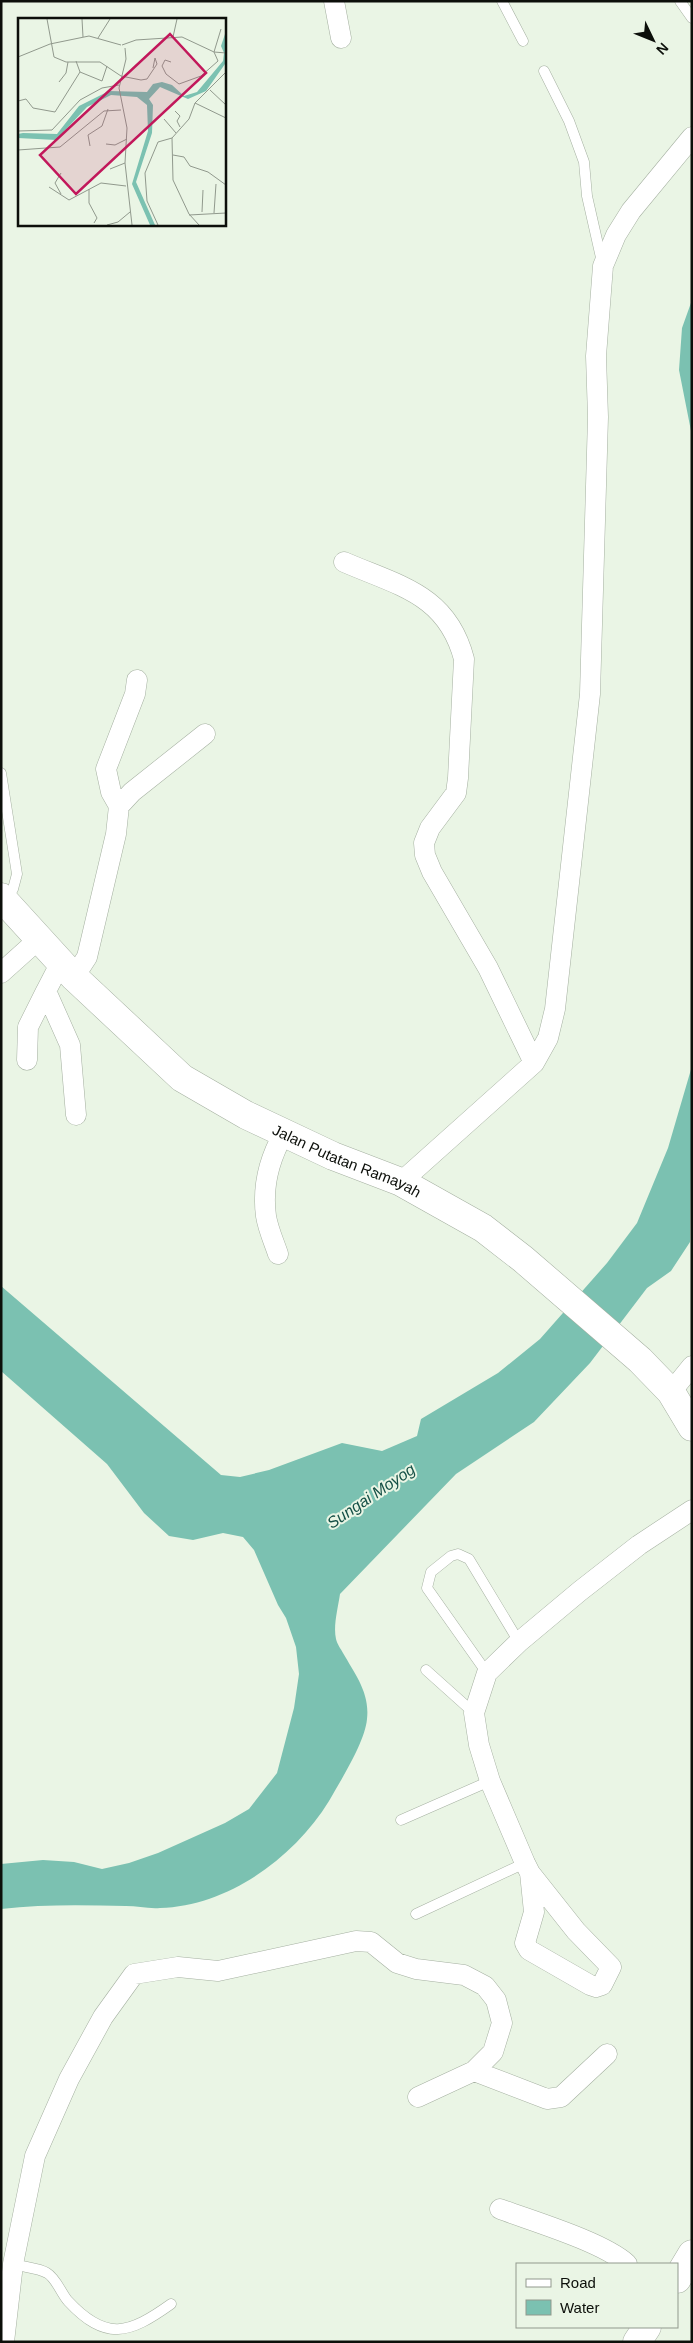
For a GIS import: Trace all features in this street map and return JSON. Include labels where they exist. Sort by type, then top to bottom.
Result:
[{"type":"main road","name":"Jalan Putatan Ramayah","points":[[3,899],[68,969],[182,1078],[246,1116],[333,1156],[401,1182],[483,1228],[523,1259],[640,1360],[671,1392],[692,1427]]},
{"type":"main road","points":[[678,2277],[692,2254]]},
{"type":"street","points":[[334,1],[340,38]]},
{"type":"street","points":[[401,1182],[534,1063],[548,1038],[555,1009],[586,737],[590,684],[598,417],[596,356],[603,266],[616,235],[631,211],[692,137]]},
{"type":"street","points":[[344,562],[422,596],[440,612],[460,643],[464,659],[456,793],[430,828],[424,843],[425,854],[432,872],[488,968],[534,1063]]},
{"type":"street","points":[[27,1060],[28,1027],[46,991],[68,969],[87,956],[116,834],[119,806],[111,792],[106,769],[135,694],[136,680]]},
{"type":"street","points":[[119,806],[132,792],[205,734]]},
{"type":"street","points":[[1,973],[40,938]]},
{"type":"street","points":[[46,991],[70,1045],[76,1115]]},
{"type":"street","points":[[278,1254],[266,1217],[266,1183],[272,1154],[284,1133]]},
{"type":"street","points":[[671,1392],[692,1366]]},
{"type":"street","points":[[528,1868],[534,1912],[525,1943],[529,1950],[590,1985],[596,1987],[602,1985],[611,1967],[587,1943],[528,1868],[490,1781],[479,1745],[474,1714],[486,1673],[519,1642],[639,1544],[682,1514],[692,1510]]},
{"type":"street","points":[[534,1912],[557,1906]]},
{"type":"street","points":[[4,2342],[13,2264],[35,2156],[69,2079],[98,2025],[134,1974],[178,1966],[218,1971],[356,1940],[371,1942],[397,1963],[416,1969],[464,1975],[485,1986],[496,2000],[502,2023],[493,2052],[474,2072],[418,2097]]},
{"type":"street","points":[[474,2072],[547,2099],[562,2097],[607,2054]]},
{"type":"street","points":[[500,2209],[596,2246],[625,2263]]},
{"type":"lane","points":[[502,1],[523,41]]},
{"type":"lane","points":[[680,1],[692,18]]},
{"type":"lane","points":[[544,72],[569,121],[584,162],[587,196],[603,266]]},
{"type":"lane","points":[[1,773],[17,874],[13,889],[3,899]]},
{"type":"lane","points":[[486,1673],[427,1588],[431,1572],[451,1556],[458,1554],[469,1559],[519,1642]]},
{"type":"lane","points":[[426,1670],[474,1714]]},
{"type":"lane","points":[[401,1820],[490,1781]]},
{"type":"lane","points":[[416,1914],[528,1868]]},
{"type":"lane","points":[[13,2264],[48,2273],[68,2300],[92,2324],[120,2330],[145,2322],[171,2304]]},
{"type":"water","points":[[692,300],[692,436],[679,370],[682,328]]},
{"type":"water","name":"Sungai Moyog","points":[[692,1066],[690,1242],[671,1271],[647,1288],[590,1363],[534,1422],[456,1474],[340,1594],[335,1623],[336,1639],[364,1692],[367,1719],[362,1739],[352,1761],[329,1801],[314,1822],[278,1859],[257,1875],[234,1888],[210,1898],[185,1905],[152,1908],[64,1905],[1,1909],[1,1864],[43,1860],[74,1862],[102,1869],[129,1863],[158,1853],[225,1823],[249,1809],[277,1773],[294,1708],[299,1674],[296,1647],[286,1618],[278,1605],[254,1550],[243,1537],[223,1533],[193,1540],[169,1536],[144,1513],[107,1464],[1,1371],[1,1286],[221,1475],[240,1477],[269,1470],[342,1443],[382,1451],[417,1436],[421,1419],[498,1373],[540,1339],[607,1263],[637,1223],[668,1148]]}]
